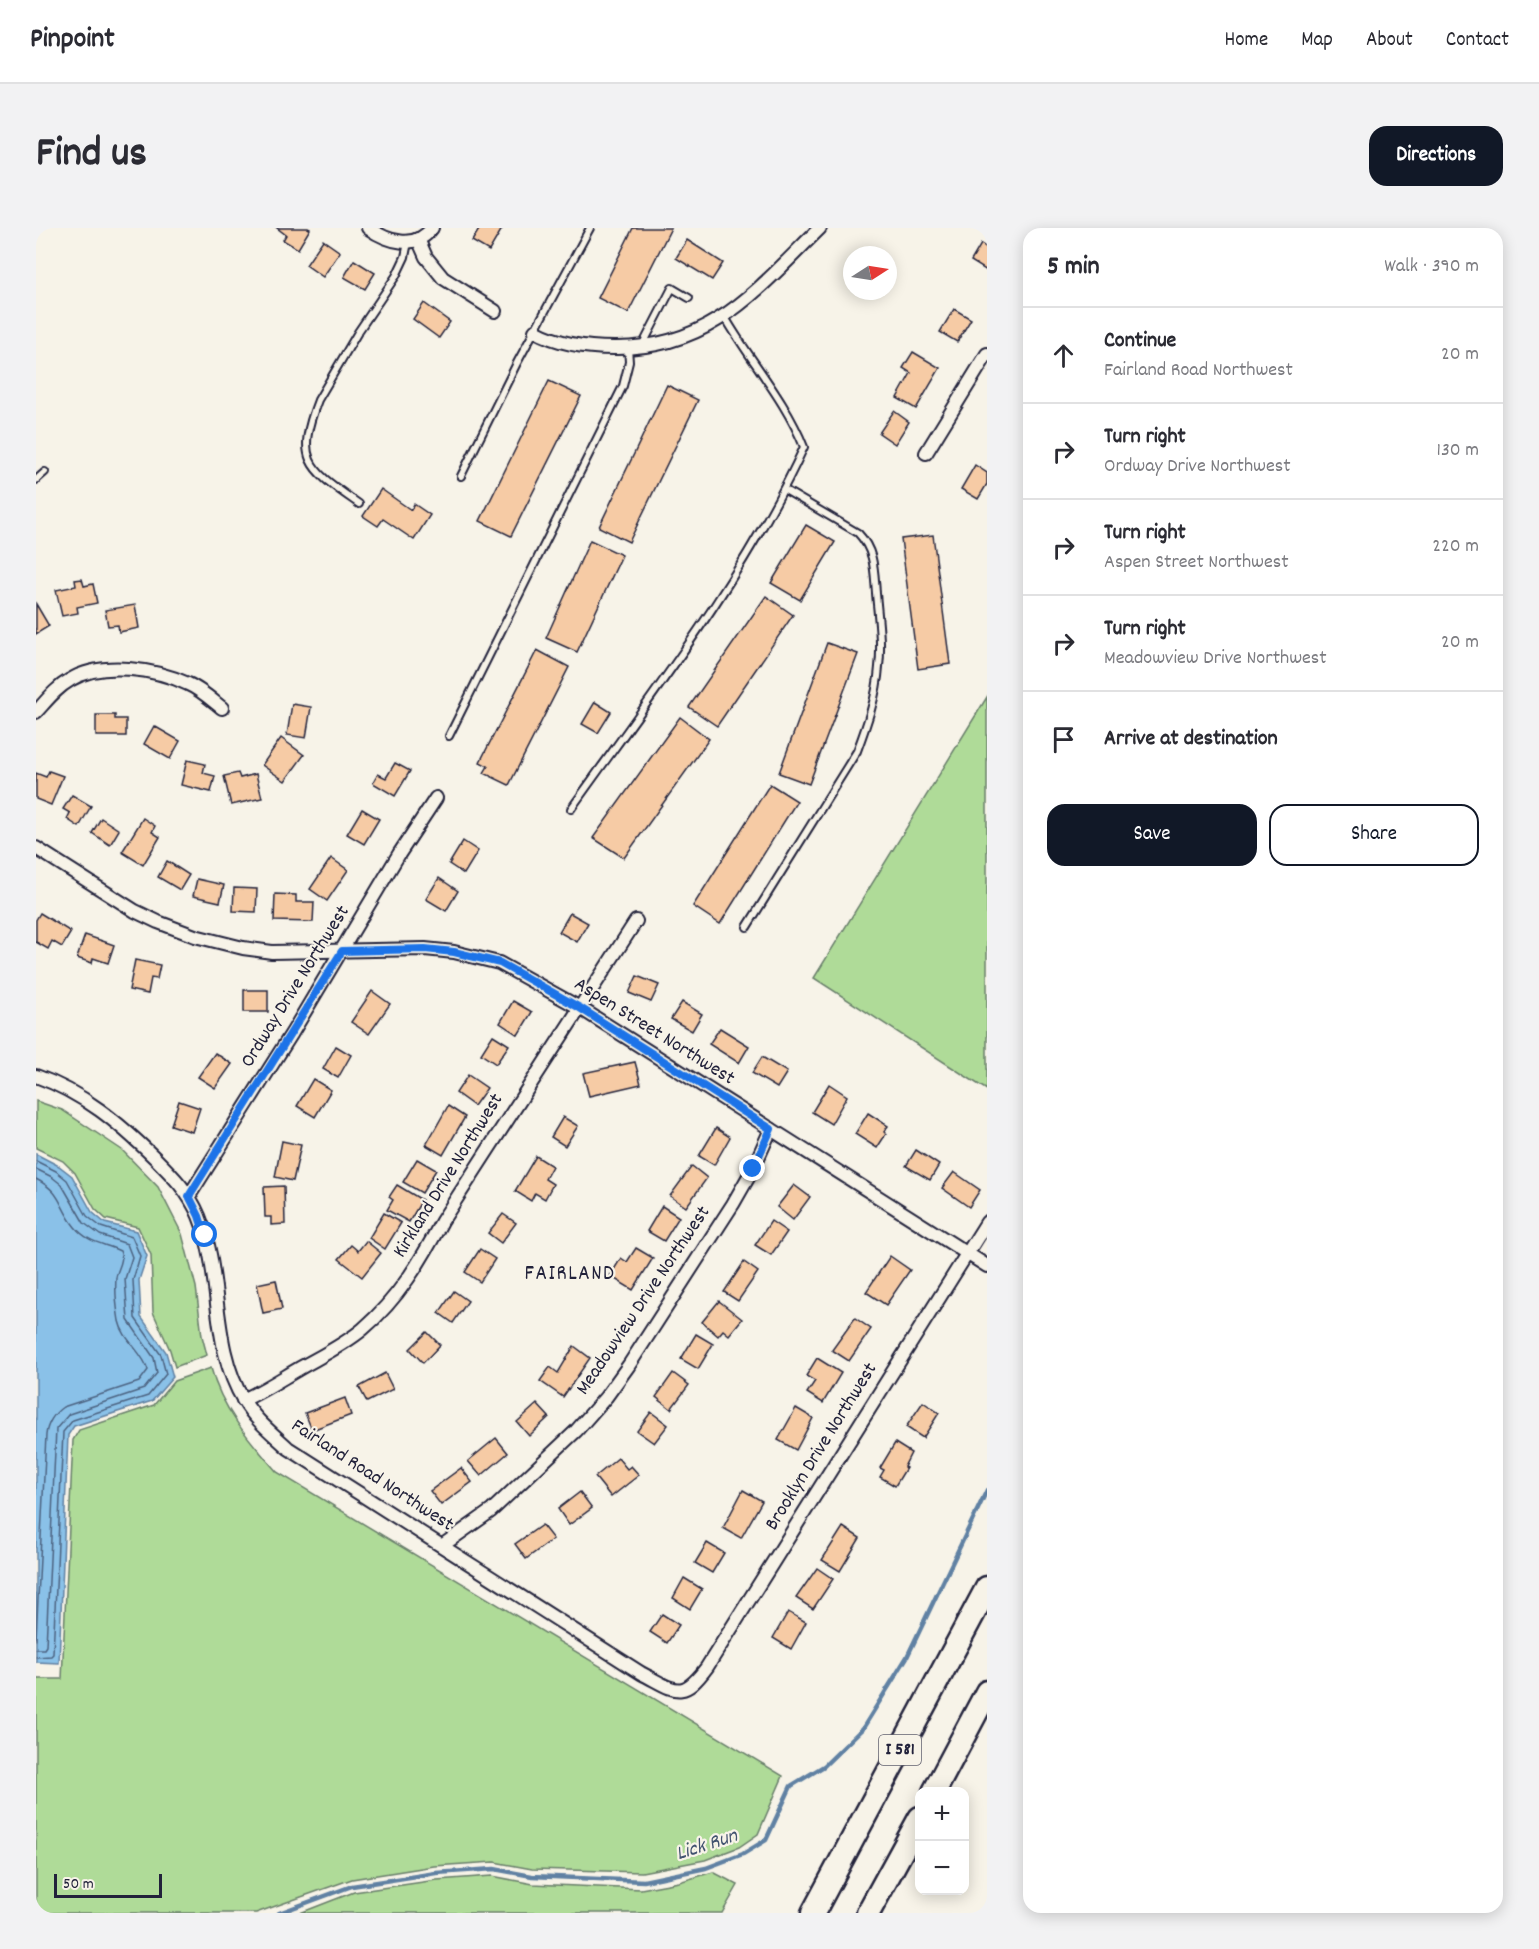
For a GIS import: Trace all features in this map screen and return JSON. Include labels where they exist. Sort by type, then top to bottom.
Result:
[{"type":"highway","name":"I 581","points":[[813,1913],[987,1588]]},
{"type":"highway","name":"I 581","points":[[936,1787],[987,1692]]},
{"type":"highway","points":[[868,1913],[915,1827]]},
{"type":"street","points":[[368,228],[389,240],[413,240],[432,228]]},
{"type":"street","points":[[534,331],[546,337],[597,348],[628,348],[684,337],[725,317],[745,302],[820,228]]},
{"type":"street","points":[[413,240],[443,278],[495,311]]},
{"type":"street","points":[[926,453],[987,354]]},
{"type":"street","points":[[36,712],[56,690],[72,678],[95,672],[134,669],[158,672],[190,684],[222,708]]},
{"type":"street","name":"Ordway Drive Northwest","points":[[189,1196],[342,951],[399,854],[436,798]]},
{"type":"street","name":"Aspen Street Northwest","points":[[36,848],[158,922],[195,936],[243,948],[272,952],[425,949],[500,963],[580,1008],[987,1266]]},
{"type":"street","name":"Kirkland Drive Northwest","points":[[243,1400],[338,1347],[362,1330],[404,1285],[427,1251],[442,1221],[636,921]]},
{"type":"street","name":"Fairland Road Northwest","points":[[36,1076],[77,1094],[102,1110],[139,1142],[177,1180],[189,1196],[205,1235],[226,1360],[243,1400],[265,1428],[288,1448],[641,1673],[672,1688],[687,1689]]},
{"type":"street","name":"Meadowview Drive Northwest","points":[[443,1545],[491,1511],[576,1431],[606,1397],[732,1204],[753,1169],[771,1129]]},
{"type":"street","name":"Brooklyn Drive Northwest","points":[[687,1689],[694,1685],[707,1667],[987,1222]]},
{"type":"lane","points":[[461,476],[534,331],[590,228]]},
{"type":"lane","points":[[359,504],[321,477],[314,468],[308,455],[306,441],[309,422],[318,400],[400,268],[413,240]]},
{"type":"lane","points":[[642,346],[672,288],[689,298]]},
{"type":"lane","points":[[571,809],[719,597],[784,490],[804,447],[781,401],[761,375],[725,317]]},
{"type":"lane","points":[[449,736],[623,386],[629,362],[628,348]]},
{"type":"lane","points":[[36,480],[45,472]]},
{"type":"lane","points":[[747,927],[853,759],[867,725],[879,667],[880,641],[873,560],[867,542],[858,533],[784,490]]},
{"type":"green space","points":[[987,697],[987,1090],[814,978]]},
{"type":"green space","points":[[36,1101],[62,1110],[122,1150],[158,1187],[182,1234],[196,1287],[202,1336],[207,1355],[175,1367],[153,1312],[151,1255],[138,1227],[106,1219],[95,1209],[75,1173],[63,1161],[36,1148]]},
{"type":"green space","points":[[211,1368],[229,1410],[277,1472],[783,1776],[758,1834],[739,1847],[705,1860],[642,1872],[532,1869],[494,1862],[434,1866],[352,1879],[256,1913],[36,1913],[36,1679],[62,1679],[73,1440],[79,1430],[154,1405],[174,1381]]},
{"type":"green space","points":[[713,1872],[738,1885],[722,1913],[300,1913],[354,1892],[437,1880],[492,1876],[533,1884],[641,1889],[679,1882]]},
{"type":"water","points":[[36,1154],[72,1176],[92,1212],[105,1223],[136,1231],[147,1256],[139,1280],[141,1317],[166,1352],[173,1377],[152,1401],[74,1426],[68,1435],[59,1663],[36,1662]]},
{"type":"building","points":[[277,228],[310,229],[298,249],[283,240],[286,235]]},
{"type":"building","points":[[480,228],[502,229],[489,251],[472,241]]},
{"type":"building","points":[[633,228],[671,228],[628,313],[598,298]]},
{"type":"building","points":[[323,240],[340,252],[323,277],[306,265]]},
{"type":"building","points":[[687,240],[723,263],[712,280],[676,258]]},
{"type":"building","points":[[981,244],[987,248],[987,271],[971,261]]},
{"type":"building","points":[[354,260],[375,273],[365,289],[344,277]]},
{"type":"building","points":[[424,303],[450,322],[439,338],[413,319]]},
{"type":"building","points":[[954,309],[971,319],[957,342],[940,332]]},
{"type":"building","points":[[913,352],[940,368],[916,409],[897,398],[911,373],[903,368]]},
{"type":"building","points":[[549,381],[581,396],[511,536],[480,521]]},
{"type":"building","points":[[667,385],[698,400],[629,542],[599,527]]},
{"type":"building","points":[[894,411],[909,422],[895,444],[879,433]]},
{"type":"building","points":[[975,465],[987,473],[987,484],[978,499],[961,489]]},
{"type":"building","points":[[381,489],[411,510],[414,504],[430,515],[414,540],[383,519],[378,526],[363,516]]},
{"type":"building","points":[[806,525],[835,542],[800,600],[771,583]]},
{"type":"building","points":[[933,535],[950,664],[918,669],[901,539]]},
{"type":"building","points":[[590,540],[622,555],[577,652],[546,638]]},
{"type":"building","points":[[82,579],[84,586],[93,584],[97,603],[77,607],[78,613],[62,616],[56,590],[76,586],[75,580]]},
{"type":"building","points":[[766,596],[793,615],[717,726],[689,707]]},
{"type":"building","points":[[36,604],[49,626],[36,634]]},
{"type":"building","points":[[135,605],[139,628],[119,632],[118,625],[108,626],[105,610]]},
{"type":"building","points":[[827,643],[858,654],[809,784],[779,773]]},
{"type":"building","points":[[537,650],[569,667],[509,785],[484,773],[488,766],[480,762]]},
{"type":"building","points":[[595,702],[611,712],[598,733],[582,724]]},
{"type":"building","points":[[292,704],[311,707],[306,738],[287,735]]},
{"type":"building","points":[[96,715],[115,715],[115,719],[126,719],[126,736],[96,736]]},
{"type":"building","points":[[680,717],[709,739],[624,858],[593,838]]},
{"type":"building","points":[[154,726],[180,741],[170,759],[144,744]]},
{"type":"building","points":[[281,738],[304,755],[285,781],[262,765]]},
{"type":"building","points":[[187,760],[205,764],[203,773],[215,776],[211,792],[181,785]]},
{"type":"building","points":[[395,763],[410,771],[395,796],[373,783],[378,774],[386,778]]},
{"type":"building","points":[[49,771],[63,776],[51,805],[36,799],[36,773],[46,777]]},
{"type":"building","points":[[238,773],[240,778],[256,774],[262,798],[231,805],[224,776]]},
{"type":"building","points":[[770,784],[797,801],[720,924],[693,906]]},
{"type":"building","points":[[72,795],[91,806],[79,827],[67,819],[70,813],[63,809]]},
{"type":"building","points":[[362,809],[379,819],[364,844],[347,834]]},
{"type":"building","points":[[101,818],[119,830],[110,845],[92,833]]},
{"type":"building","points":[[143,818],[155,826],[152,832],[160,837],[143,865],[122,852]]},
{"type":"building","points":[[463,841],[478,851],[464,874],[449,864]]},
{"type":"building","points":[[331,858],[348,870],[327,901],[310,889]]},
{"type":"building","points":[[167,861],[189,875],[180,890],[158,877]]},
{"type":"building","points":[[439,878],[458,891],[446,911],[426,899]]},
{"type":"building","points":[[197,879],[224,885],[220,902],[193,896]]},
{"type":"building","points":[[234,888],[257,889],[256,912],[233,911]]},
{"type":"building","points":[[275,894],[296,895],[296,902],[314,902],[313,922],[274,921]]},
{"type":"building","points":[[40,913],[71,932],[62,947],[52,941],[48,949],[36,942],[36,920]]},
{"type":"building","points":[[570,913],[588,923],[577,942],[559,932]]},
{"type":"building","points":[[85,935],[114,945],[108,963],[93,958],[92,963],[77,958]]},
{"type":"building","points":[[135,960],[160,965],[157,979],[151,978],[148,994],[129,990]]},
{"type":"building","points":[[637,976],[659,985],[651,1002],[629,993]]},
{"type":"building","points":[[244,990],[268,990],[268,1012],[244,1012]]},
{"type":"building","points":[[372,991],[390,1004],[369,1034],[351,1022]]},
{"type":"building","points":[[513,1001],[532,1012],[518,1035],[500,1023]]},
{"type":"building","points":[[682,1002],[702,1014],[692,1031],[671,1019]]},
{"type":"building","points":[[720,1028],[749,1046],[739,1063],[709,1044]]},
{"type":"building","points":[[493,1035],[509,1045],[496,1064],[481,1054]]},
{"type":"building","points":[[336,1046],[351,1055],[338,1078],[323,1069]]},
{"type":"building","points":[[215,1053],[232,1064],[215,1088],[198,1077]]},
{"type":"building","points":[[762,1057],[787,1072],[777,1088],[752,1073]]},
{"type":"building","points":[[635,1062],[641,1084],[589,1096],[583,1073]]},
{"type":"building","points":[[468,1075],[487,1088],[474,1106],[456,1093]]},
{"type":"building","points":[[313,1079],[331,1090],[315,1117],[297,1106]]},
{"type":"building","points":[[829,1084],[847,1096],[831,1124],[812,1112]]},
{"type":"building","points":[[179,1101],[200,1108],[192,1132],[171,1125]]},
{"type":"building","points":[[448,1106],[465,1117],[443,1155],[426,1145]]},
{"type":"building","points":[[868,1113],[888,1126],[877,1148],[855,1134]]},
{"type":"building","points":[[563,1117],[578,1126],[565,1146],[551,1137]]},
{"type":"building","points":[[716,1128],[730,1137],[714,1165],[699,1156]]},
{"type":"building","points":[[282,1141],[301,1145],[293,1181],[275,1177]]},
{"type":"building","points":[[916,1150],[939,1165],[930,1180],[906,1166]]},
{"type":"building","points":[[536,1156],[552,1166],[545,1179],[553,1184],[545,1199],[535,1193],[531,1201],[515,1191]]},
{"type":"building","points":[[417,1159],[436,1170],[422,1193],[403,1182]]},
{"type":"building","points":[[692,1166],[707,1178],[686,1207],[670,1196]]},
{"type":"building","points":[[954,1172],[980,1190],[969,1207],[942,1188]]},
{"type":"building","points":[[397,1185],[422,1200],[409,1222],[387,1210],[393,1200],[389,1197]]},
{"type":"building","points":[[794,1185],[810,1197],[793,1220],[777,1207]]},
{"type":"building","points":[[284,1186],[285,1224],[271,1225],[271,1217],[265,1217],[264,1187]]},
{"type":"building","points":[[662,1206],[679,1217],[664,1241],[647,1231]]},
{"type":"building","points":[[384,1213],[401,1223],[385,1249],[369,1238]]},
{"type":"building","points":[[503,1214],[516,1223],[501,1243],[488,1233]]},
{"type":"building","points":[[771,1221],[787,1232],[771,1255],[755,1245]]},
{"type":"building","points":[[366,1241],[381,1253],[362,1277],[339,1259],[351,1245],[358,1251]]},
{"type":"building","points":[[636,1248],[653,1258],[633,1290],[610,1276],[621,1258],[627,1262]]},
{"type":"building","points":[[480,1249],[495,1259],[480,1282],[465,1272]]},
{"type":"building","points":[[890,1256],[910,1270],[886,1305],[866,1292]]},
{"type":"building","points":[[744,1262],[758,1272],[738,1301],[724,1292]]},
{"type":"building","points":[[276,1280],[282,1309],[263,1313],[257,1284]]},
{"type":"building","points":[[454,1291],[468,1301],[453,1323],[439,1313]]},
{"type":"building","points":[[719,1301],[742,1319],[729,1335],[723,1330],[718,1336],[702,1322]]},
{"type":"building","points":[[855,1318],[871,1329],[849,1361],[832,1350]]},
{"type":"building","points":[[427,1332],[440,1345],[423,1363],[410,1349]]},
{"type":"building","points":[[696,1334],[713,1344],[698,1369],[681,1359]]},
{"type":"building","points":[[574,1346],[590,1358],[563,1397],[540,1381],[550,1367],[558,1373]]},
{"type":"building","points":[[817,1358],[841,1373],[823,1403],[807,1393],[815,1381],[806,1376]]},
{"type":"building","points":[[385,1373],[393,1389],[367,1402],[359,1387]]},
{"type":"building","points":[[673,1373],[689,1385],[671,1409],[656,1397]]},
{"type":"building","points":[[345,1398],[351,1415],[312,1430],[305,1413]]},
{"type":"building","points":[[923,1402],[939,1413],[923,1438],[906,1427]]},
{"type":"building","points":[[537,1404],[549,1417],[529,1436],[517,1422]]},
{"type":"building","points":[[796,1408],[813,1418],[796,1450],[778,1440]]},
{"type":"building","points":[[651,1412],[668,1425],[654,1443],[637,1431]]},
{"type":"building","points":[[496,1438],[508,1453],[481,1476],[468,1461]]},
{"type":"building","points":[[895,1443],[911,1453],[904,1467],[906,1468],[895,1486],[880,1477],[884,1470],[880,1468]]},
{"type":"building","points":[[618,1458],[627,1469],[631,1466],[639,1475],[611,1497],[595,1477]]},
{"type":"building","points":[[461,1468],[472,1482],[441,1505],[430,1491]]},
{"type":"building","points":[[743,1490],[762,1501],[741,1538],[723,1528]]},
{"type":"building","points":[[580,1492],[592,1508],[569,1525],[558,1509]]},
{"type":"building","points":[[542,1525],[553,1539],[526,1559],[515,1544]]},
{"type":"building","points":[[843,1527],[860,1538],[840,1571],[822,1560]]},
{"type":"building","points":[[707,1543],[724,1553],[712,1573],[695,1563]]},
{"type":"building","points":[[817,1568],[833,1579],[813,1609],[796,1598]]},
{"type":"building","points":[[684,1578],[702,1589],[690,1609],[673,1598]]},
{"type":"building","points":[[788,1612],[806,1622],[791,1649],[773,1638]]},
{"type":"building","points":[[662,1614],[679,1625],[667,1643],[650,1632]]},
{"type":"waterway","name":"Lick Run","points":[[279,1913],[352,1886],[436,1873],[494,1869],[532,1876],[644,1881],[706,1868],[743,1854],[766,1840],[791,1786],[824,1766],[863,1728],[907,1657],[987,1490]]},
{"type":"district","name":"FAIRLAND","points":[[570,1275]]},
{"type":"route","points":[[205,1235],[189,1196],[342,951],[425,949],[454,952],[500,963],[580,1008],[771,1129],[753,1169]]}]
